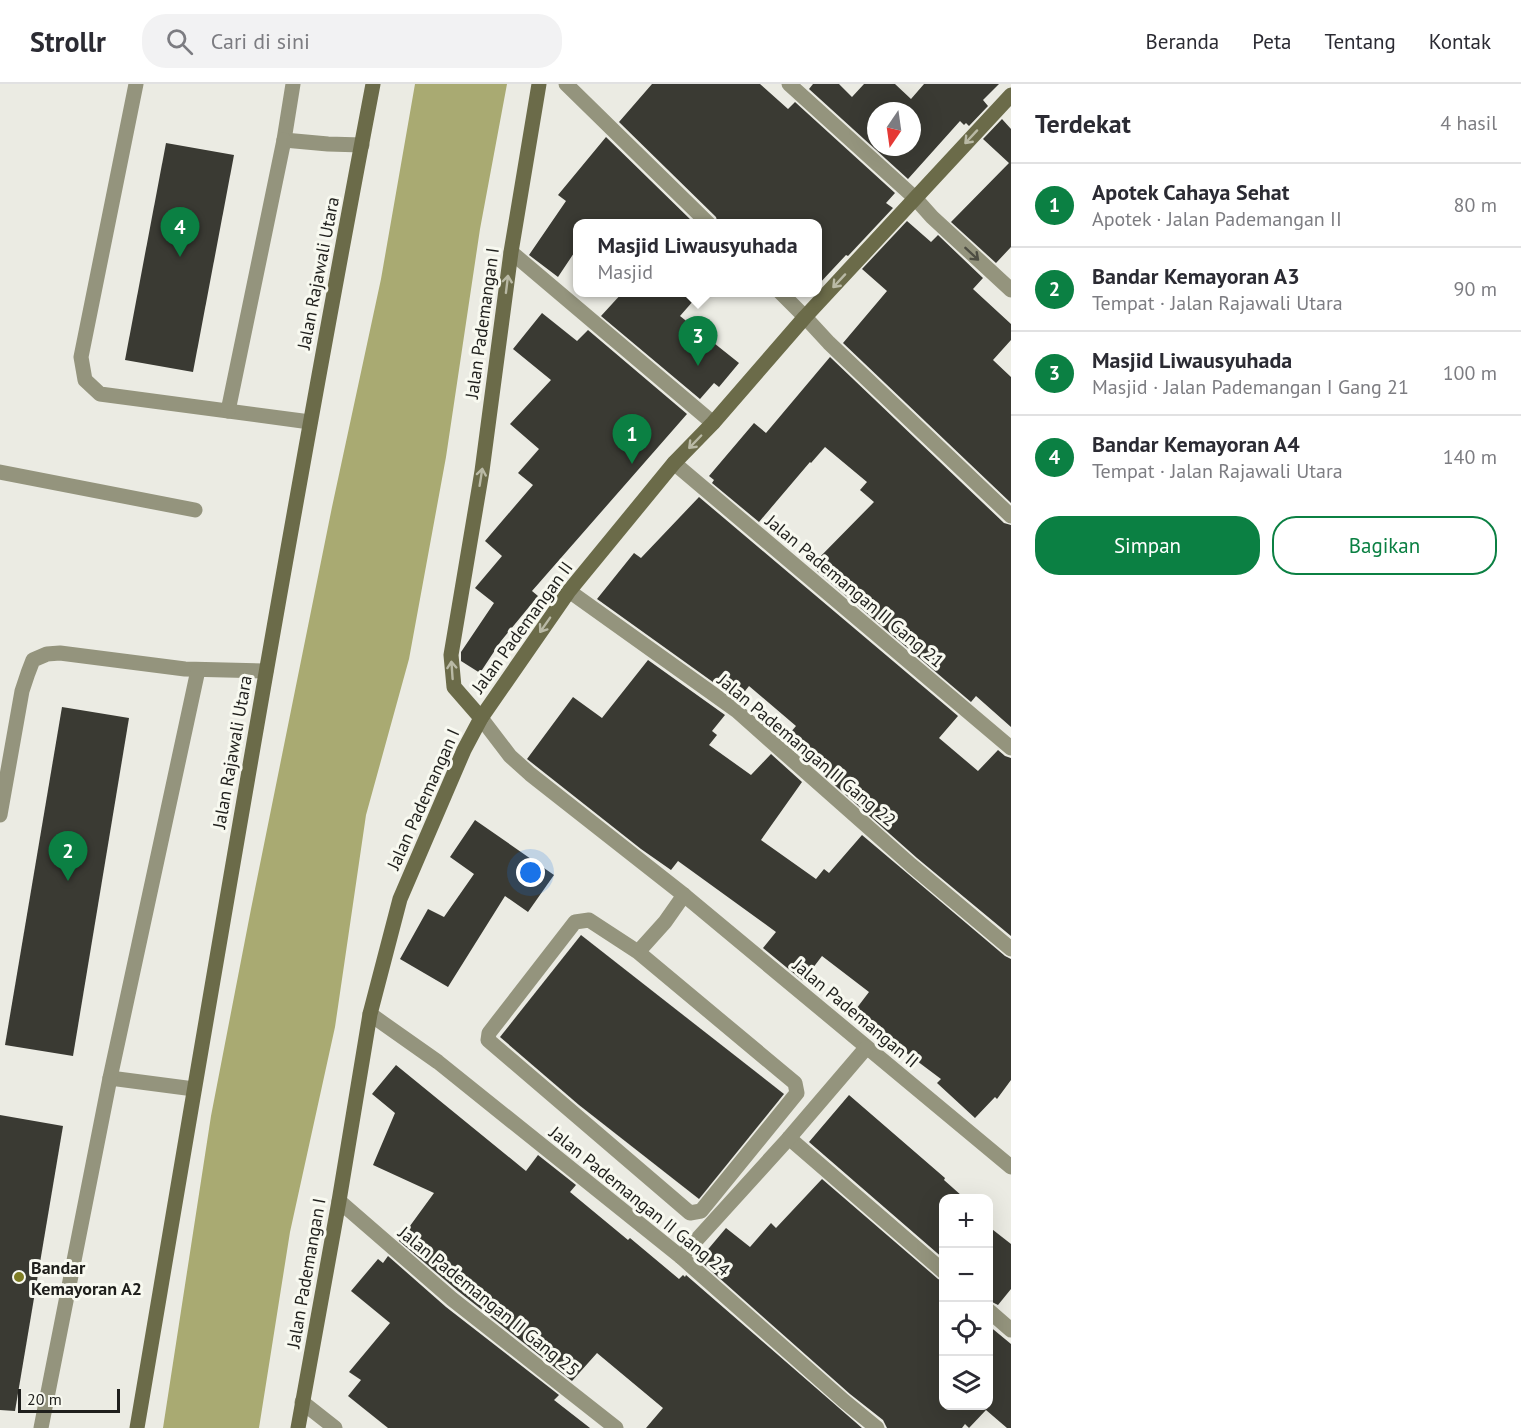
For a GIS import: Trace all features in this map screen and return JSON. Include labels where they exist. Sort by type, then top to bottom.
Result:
[{"type":"street","points":[[136,84],[81,357],[85,380],[100,394],[310,422]]},
{"type":"street","points":[[228,411],[284,140],[293,84]]},
{"type":"street","name":"Jalan Rajawali Utara","points":[[137,1428],[266,671],[373,84]]},
{"type":"street","name":"Jalan Pademangan I","points":[[298,1428],[370,1014],[400,898],[477,724],[454,687],[451,655],[482,471],[511,252],[539,84]]},
{"type":"street","points":[[566,84],[704,219]]},
{"type":"street","points":[[789,84],[915,198],[932,217],[1011,290]]},
{"type":"street","name":"Jalan Pademangan II","points":[[1011,95],[805,317],[713,423],[674,463],[569,591],[477,724],[530,774],[680,902],[866,1048],[1011,1167]]},
{"type":"street","points":[[284,140],[362,145]]},
{"type":"street","points":[[511,252],[713,423]]},
{"type":"street","points":[[785,297],[829,343],[1011,516]]},
{"type":"street","name":"Jalan Pademangan II Gang 21","points":[[674,463],[1011,748]]},
{"type":"street","points":[[0,472],[195,510]]},
{"type":"street","name":"Jalan Pademangan II Gang 22","points":[[569,591],[737,711],[910,865],[1011,949]]},
{"type":"street","points":[[0,815],[22,691],[33,660],[47,654],[60,653],[198,669],[266,671]]},
{"type":"street","points":[[41,1428],[110,1078],[198,669]]},
{"type":"street","points":[[638,952],[680,902]]},
{"type":"street","points":[[589,920],[638,952],[795,1083],[797,1093],[700,1211],[690,1213],[488,1040],[489,1033],[575,922],[589,920]]},
{"type":"street","name":"Jalan Pademangan II Gang 24","points":[[370,1014],[438,1062],[681,1257],[877,1428]]},
{"type":"street","points":[[681,1257],[789,1138],[866,1048]]},
{"type":"street","points":[[110,1078],[195,1089]]},
{"type":"street","points":[[789,1138],[939,1268]]},
{"type":"street","name":"Jalan Pademangan II Gang 25","points":[[339,1201],[452,1299],[616,1428]]},
{"type":"street","points":[[993,1314],[1011,1330]]},
{"type":"street","points":[[302,1402],[335,1428]]},
{"type":"shaded area","points":[[415,84],[507,84],[480,229],[446,457],[409,659],[366,815],[335,1027],[290,1232],[259,1428],[163,1428],[211,1116],[332,507],[381,279]]},
{"type":"building","points":[[652,84],[760,84],[788,109],[795,102],[895,193],[886,203],[893,208],[822,281],[822,219],[717,219],[619,122]]},
{"type":"building","points":[[813,84],[839,84],[852,97],[864,84],[895,84],[911,99],[924,84],[999,84],[983,100],[988,106],[969,126],[960,121],[908,179],[883,156],[921,156],[921,102],[867,102],[867,142],[809,89]]},
{"type":"building","points":[[1002,119],[1011,129],[1011,247],[996,263],[951,222],[1009,163],[983,139]]},
{"type":"building","points":[[606,137],[690,219],[573,219],[573,254],[558,277],[529,255],[566,201],[558,195]]},
{"type":"building","points":[[166,143],[234,155],[193,372],[125,360]]},
{"type":"building","points":[[907,221],[931,242],[938,235],[983,278],[973,289],[1011,324],[1011,340],[993,360],[1011,377],[1011,503],[843,343],[887,291],[862,269]]},
{"type":"building","points":[[618,297],[697,297],[680,316],[739,363],[719,387],[714,383],[700,399],[601,316]]},
{"type":"building","points":[[542,313],[577,341],[588,330],[687,414],[532,591],[538,596],[501,641],[480,673],[461,661],[461,652],[494,603],[475,588],[502,556],[485,541],[533,485],[518,473],[539,449],[510,424],[551,380],[513,349]]},
{"type":"building","points":[[830,357],[1004,523],[1011,525],[1011,727],[976,696],[971,702],[811,566],[874,502],[860,490],[867,482],[825,447],[759,522],[712,483],[714,480],[709,476],[754,423],[766,433]]},
{"type":"building","points":[[699,497],[958,716],[939,738],[978,771],[998,750],[1011,758],[1011,936],[917,858],[784,740],[796,726],[749,686],[738,700],[597,599],[634,553],[641,558]]},
{"type":"building","points":[[648,660],[725,715],[712,731],[717,735],[709,745],[751,775],[771,754],[802,782],[761,840],[816,879],[824,869],[829,873],[862,835],[1011,959],[1011,1080],[997,1099],[995,1097],[975,1118],[937,1083],[941,1079],[853,1013],[869,992],[822,956],[803,981],[763,948],[776,932],[678,861],[671,870],[527,759],[573,697],[602,718]]},
{"type":"building","points":[[62,707],[129,718],[73,1056],[5,1045]]},
{"type":"building","points":[[475,820],[554,875],[528,912],[505,896],[448,987],[400,959],[428,909],[444,917],[474,874],[450,857]]},
{"type":"building","points":[[581,935],[784,1094],[699,1199],[579,1105],[500,1037]]},
{"type":"building","points":[[396,1065],[526,1171],[538,1155],[576,1185],[570,1192],[679,1279],[686,1275],[862,1428],[646,1428],[663,1408],[597,1353],[572,1381],[399,1241],[434,1193],[373,1165],[395,1113],[372,1094]]},
{"type":"building","points":[[849,1095],[945,1178],[944,1180],[960,1194],[939,1194],[939,1255],[809,1142]]},
{"type":"building","name":"Bandar Kemayoran A2","points":[[0,1115],[63,1126],[15,1411],[0,1410]]},
{"type":"building","points":[[822,1179],[939,1280],[939,1410],[986,1410],[969,1428],[965,1424],[962,1428],[887,1428],[883,1420],[850,1394],[699,1260],[726,1228],[750,1247],[771,1223],[776,1228]]},
{"type":"building","points":[[993,1230],[1011,1244],[1011,1289],[998,1305],[993,1302]]},
{"type":"building","points":[[388,1256],[446,1307],[559,1395],[554,1400],[590,1428],[388,1428],[348,1396],[361,1380],[349,1372],[390,1323],[351,1291],[378,1259],[383,1263]]},
{"type":"building","points":[[993,1329],[1011,1344],[1011,1428],[1007,1428],[986,1410],[993,1410]]},
{"type":"place","name":"Bandar Kemayoran A4","points":[[180,257]]},
{"type":"place","name":"Masjid Liwausyuhada","points":[[698,366]]},
{"type":"place","name":"Apotek Cahaya Sehat","points":[[632,464]]},
{"type":"place","name":"Bandar Kemayoran A3","points":[[68,881]]},
{"type":"place","name":"Bandar Kemayoran A2","points":[[19,1277]]}]
